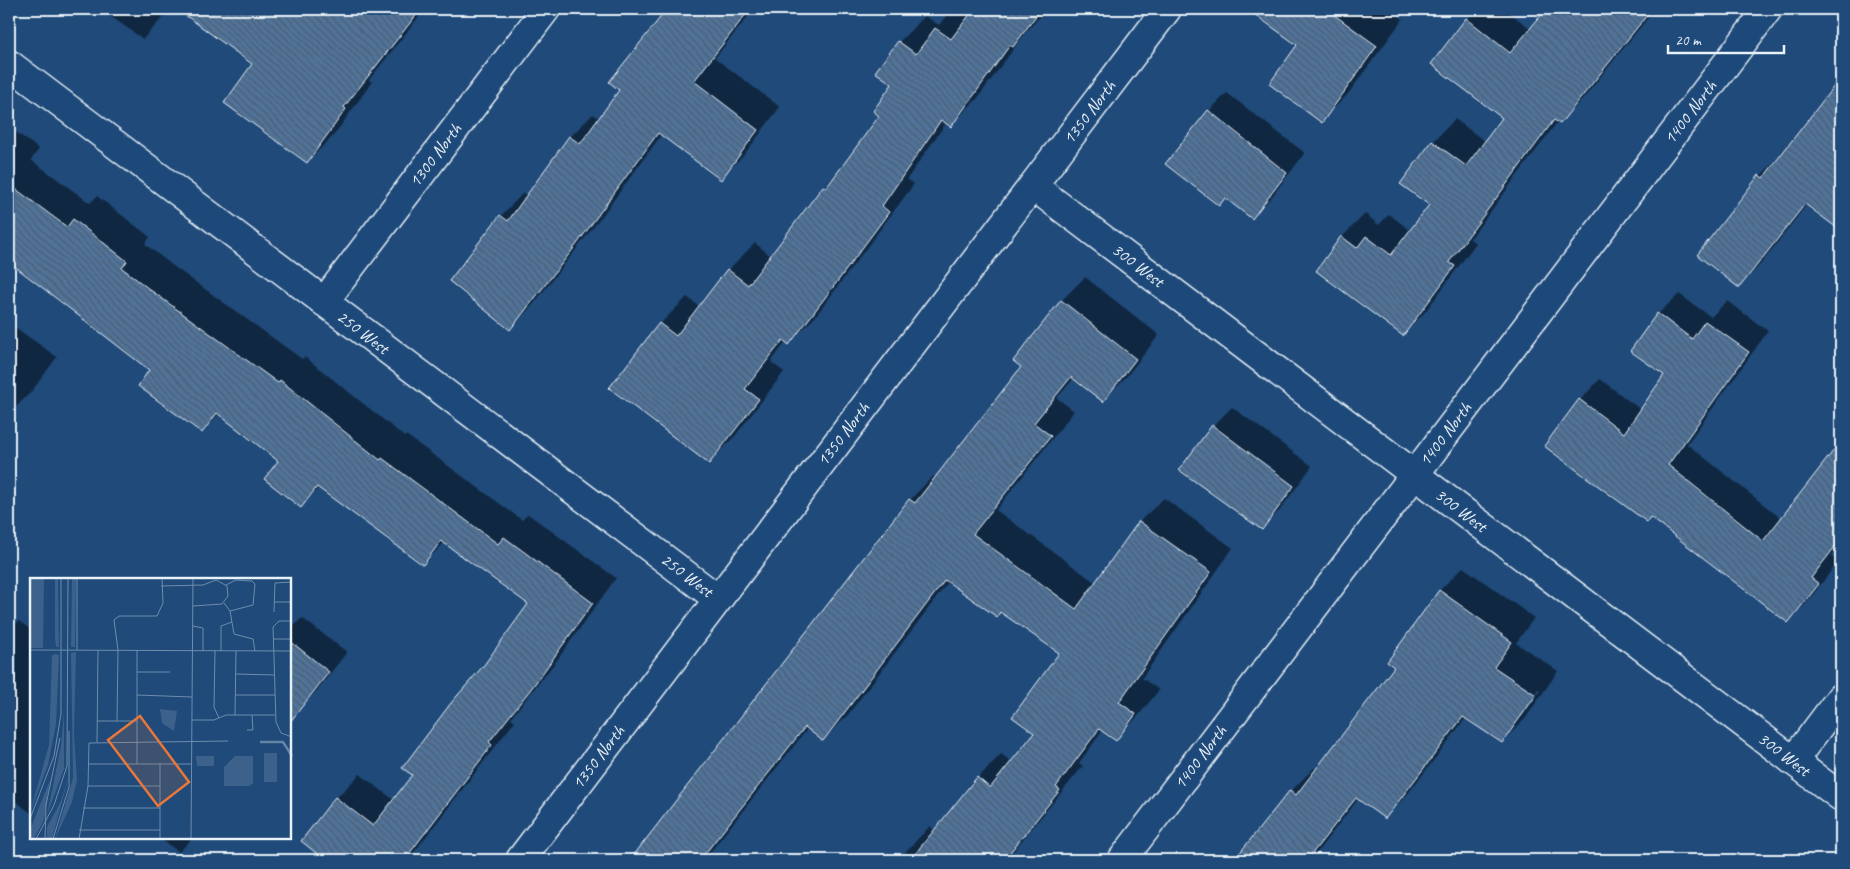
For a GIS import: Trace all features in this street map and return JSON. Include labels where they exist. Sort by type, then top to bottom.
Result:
[{"type":"street","name":"1300 North","points":[[324,302],[546,9]]},
{"type":"street","name":"1350 North","points":[[520,860],[1167,9]]},
{"type":"street","name":"1400 North","points":[[1122,860],[1768,9]]},
{"type":"street","name":"250 West","points":[[9,64],[718,599]]},
{"type":"street","name":"300 West","points":[[1033,186],[1841,797]]},
{"type":"street","points":[[1793,761],[1841,697]]},
{"type":"building","points":[[177,9],[421,9],[344,107],[346,109],[307,163],[224,103],[252,64]]},
{"type":"building","points":[[667,9],[750,9],[694,81],[758,130],[721,180],[658,133],[577,244],[510,330],[449,281],[500,215],[508,221],[569,136],[580,144],[619,90],[609,82]]},
{"type":"building","points":[[974,9],[1041,9],[1013,47],[1010,45],[951,127],[941,120],[882,206],[889,212],[789,345],[783,340],[745,389],[759,399],[709,464],[609,388],[659,323],[676,336],[727,269],[748,285],[823,186],[826,188],[879,116],[873,111],[892,84],[875,72],[898,41],[916,54],[935,28],[951,39]]},
{"type":"building","points":[[1247,9],[1326,9],[1377,46],[1322,123],[1269,84],[1297,45]]},
{"type":"building","points":[[1546,9],[1652,9],[1560,124],[1554,120],[1449,262],[1455,266],[1403,336],[1316,271],[1341,236],[1357,248],[1366,236],[1391,255],[1429,205],[1400,184],[1432,141],[1466,166],[1502,118],[1431,64],[1466,18],[1510,53]]},
{"type":"building","points":[[1841,77],[1841,231],[1805,204],[1739,288],[1697,255],[1759,175],[1763,178]]},
{"type":"building","points":[[1208,110],[1287,173],[1252,219],[1225,198],[1219,206],[1165,164]]},
{"type":"building","points":[[9,184],[67,227],[73,219],[127,261],[122,268],[278,383],[280,380],[380,460],[382,458],[498,544],[504,537],[593,603],[534,685],[489,742],[492,745],[409,854],[418,860],[325,860],[301,841],[335,797],[373,826],[412,775],[402,768],[451,703],[484,665],[528,604],[441,541],[423,565],[317,487],[301,508],[264,479],[278,461],[217,413],[202,433],[138,386],[149,370],[9,262]]},
{"type":"building","points":[[1061,300],[1136,359],[1103,402],[1071,377],[1034,423],[1051,436],[973,534],[1076,609],[1139,521],[1211,572],[1119,702],[1136,714],[1116,741],[1099,729],[1056,787],[1060,790],[1004,860],[910,860],[977,777],[990,788],[1034,733],[1012,717],[1059,653],[1000,612],[997,617],[945,580],[823,741],[805,727],[700,860],[630,860],[909,499],[915,503],[1021,367],[1013,361]]},
{"type":"building","points":[[1657,313],[1692,339],[1705,321],[1749,352],[1668,465],[1763,541],[1841,441],[1841,539],[1811,578],[1819,584],[1788,623],[1650,517],[1647,522],[1544,446],[1579,399],[1624,433],[1664,375],[1630,351]]},
{"type":"building","points":[[1212,425],[1294,486],[1262,530],[1179,470]]},
{"type":"building","points":[[1439,590],[1512,642],[1494,667],[1536,695],[1502,743],[1463,717],[1385,819],[1356,798],[1307,860],[1234,860],[1290,790],[1296,795],[1394,667],[1387,662]]},
{"type":"building","points":[[291,642],[329,672],[291,721]]}]
